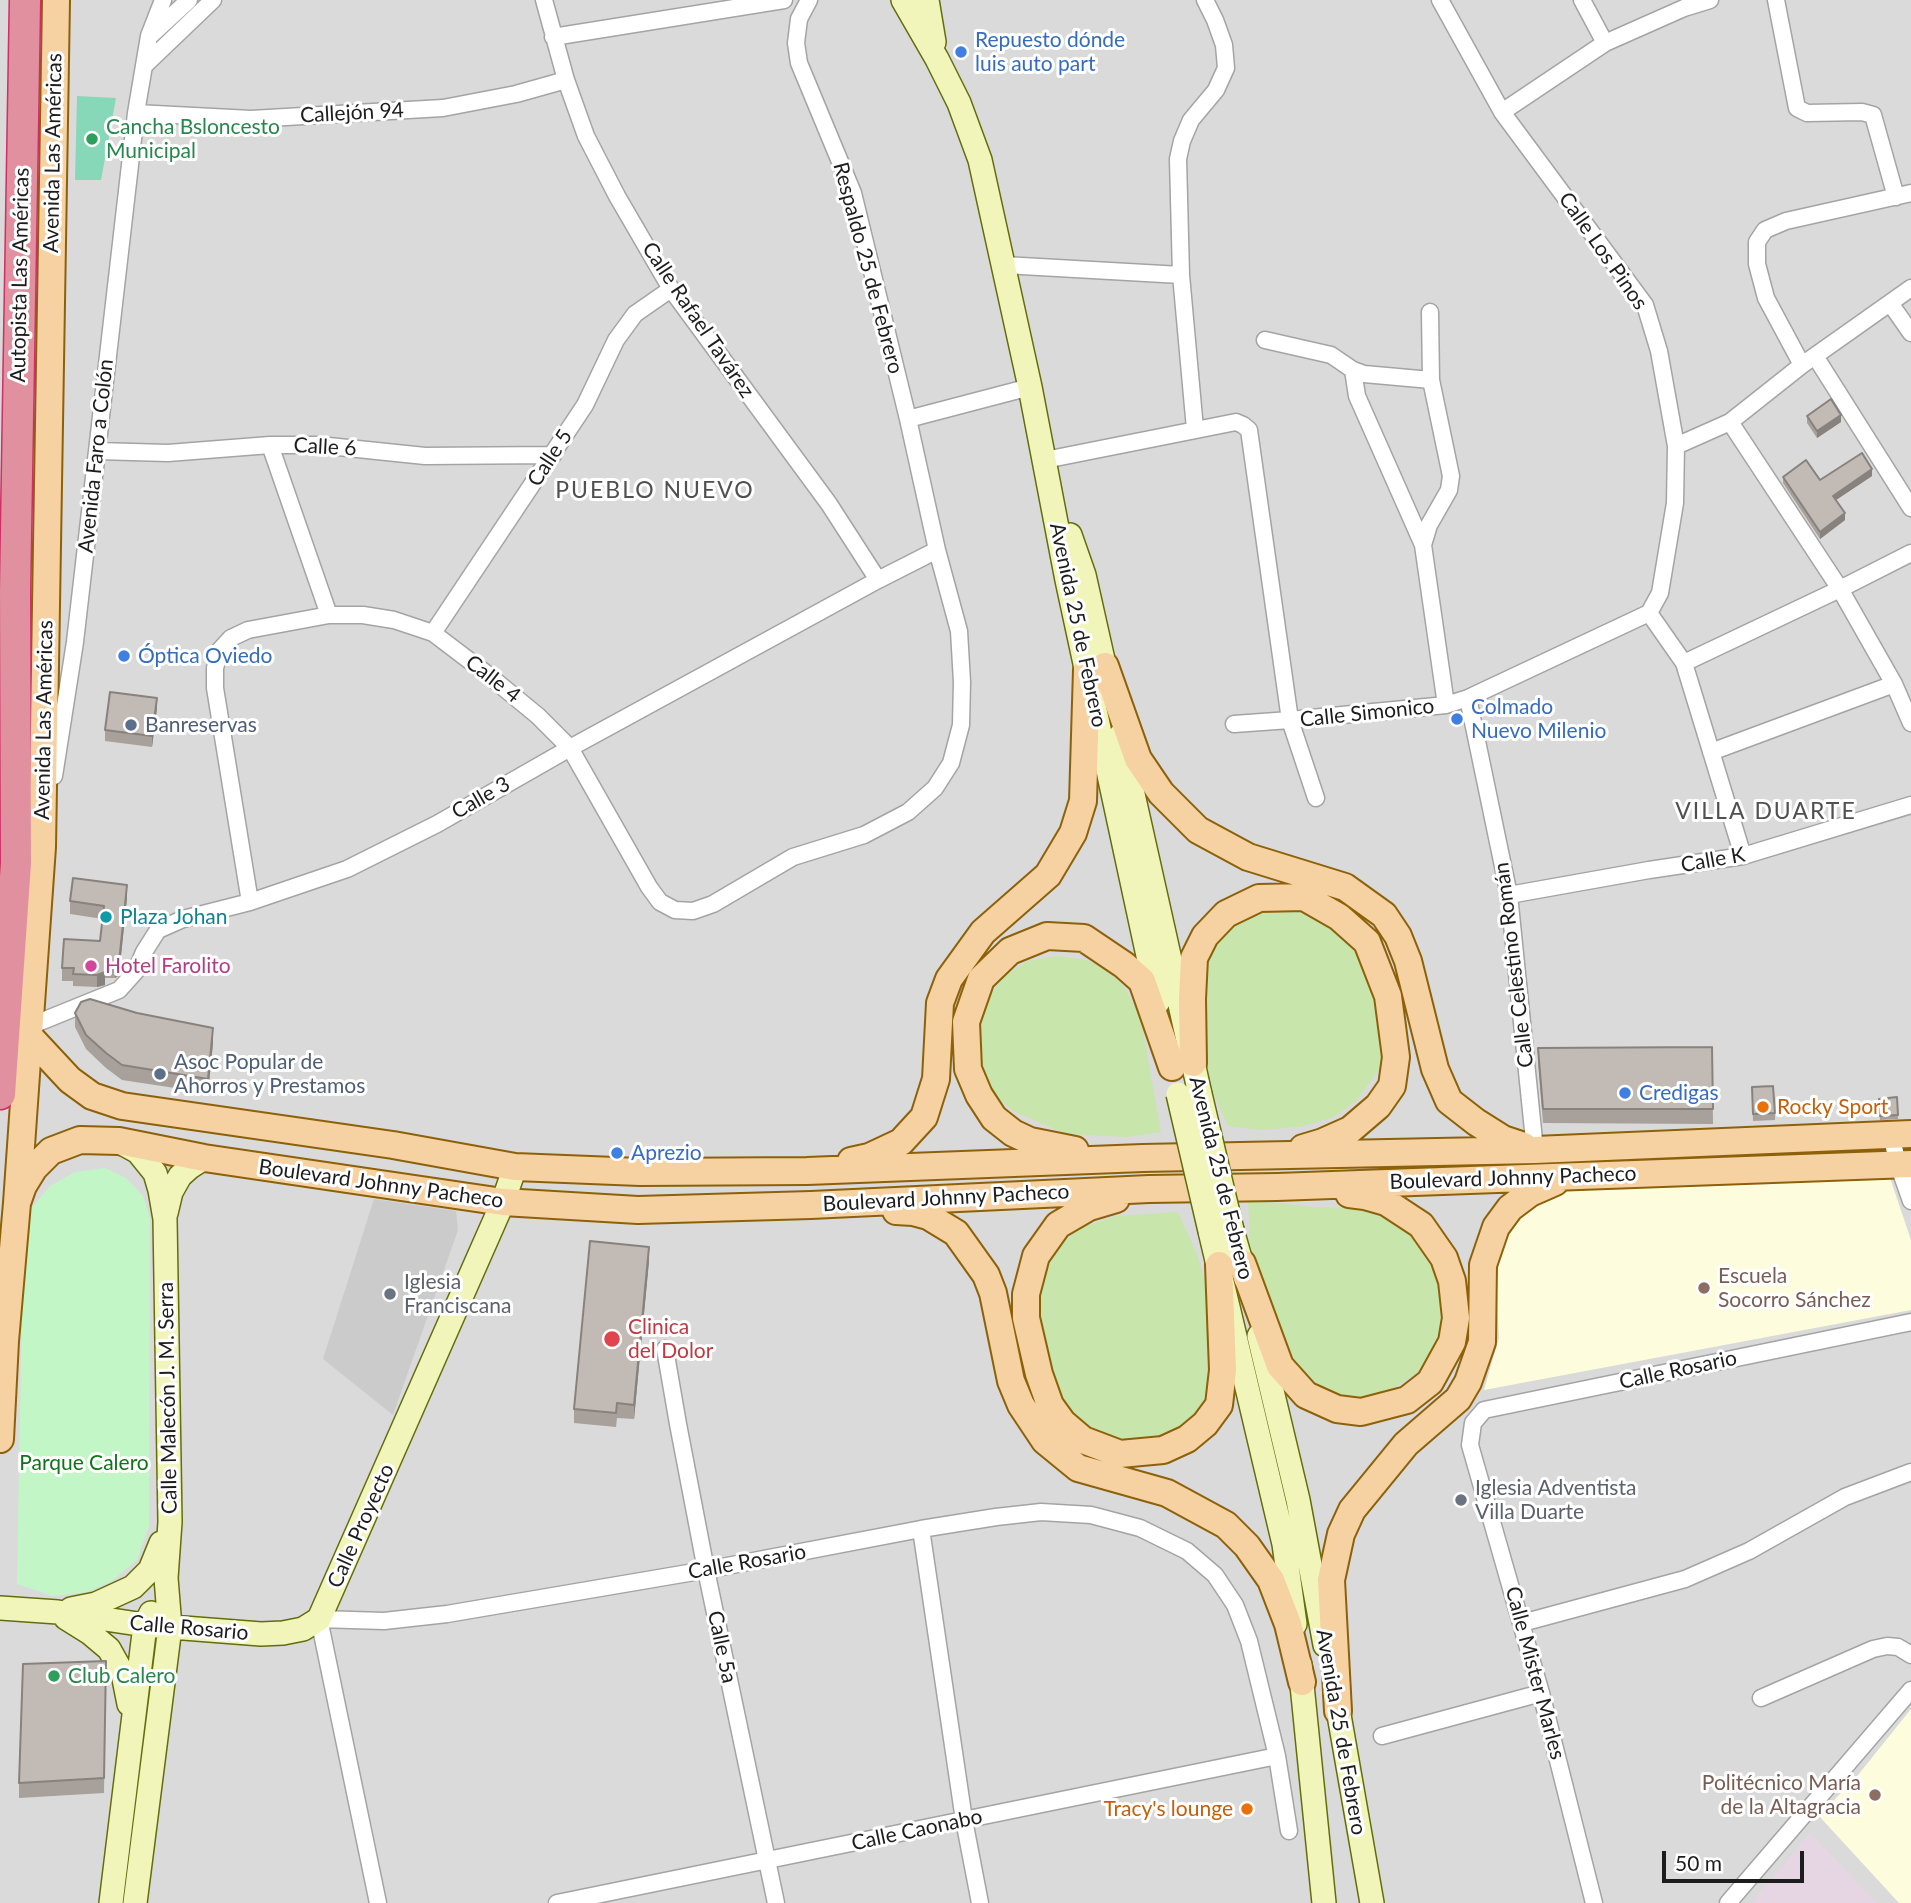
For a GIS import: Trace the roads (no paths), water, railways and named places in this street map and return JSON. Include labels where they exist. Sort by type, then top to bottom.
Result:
[{"type":"highway","name":"Autopista Las Américas","points":[[0,1094],[16,863],[15,592],[25,0]]},
{"type":"highway","name":"Autopista Las Américas","points":[[0,927],[15,592]]},
{"type":"main road","name":"Avenida Las Américas","points":[[0,1439],[42,847],[56,0]]},
{"type":"main road","name":"Avenida 25 de Febrero","points":[[904,0],[959,103],[980,160],[1045,460],[1084,575],[1096,668],[1182,1065],[1221,1230],[1297,1500],[1372,1903]]},
{"type":"main road","points":[[927,0],[937,59]]},
{"type":"main road","points":[[1096,668],[1138,759],[1161,793],[1198,830],[1248,856],[1345,887],[1384,915],[1398,936],[1408,961],[1435,1069],[1449,1101],[1503,1139],[1535,1150]]},
{"type":"main road","points":[[807,1171],[869,1157],[901,1142],[924,1117],[936,1079],[940,1003],[949,979],[984,932],[1048,875],[1073,832],[1083,800],[1096,668]]},
{"type":"main road","points":[[1182,1065],[1195,958],[1205,936],[1226,915],[1259,898],[1304,897],[1339,917],[1367,942],[1388,996],[1396,1057],[1392,1086],[1378,1106],[1350,1130],[1323,1142],[1275,1156]]},
{"type":"main road","points":[[1143,1158],[1065,1149],[1030,1141],[1013,1133],[994,1118],[979,1095],[968,1069],[966,1022],[981,979],[1010,951],[1047,936],[1084,938],[1124,965],[1142,981],[1182,1065]]},
{"type":"main road","name":"Boulevard Johnny Pacheco","points":[[29,1031],[70,1080],[92,1096],[122,1106],[379,1143],[515,1167],[640,1172],[807,1171],[1143,1158],[1535,1150],[1901,1134]]},
{"type":"main road","name":"Boulevard Johnny Pacheco","points":[[17,1203],[34,1168],[51,1151],[80,1140],[119,1141],[204,1158],[503,1202],[638,1210],[811,1205],[1149,1189],[1904,1164]]},
{"type":"main road","name":"Calle Malecón J. M. Serra","points":[[119,1141],[138,1152],[155,1173],[165,1219],[170,1522],[166,1578]]},
{"type":"main road","name":"Calle Malecón J. M. Serra","points":[[165,1219],[171,1192],[180,1176],[204,1158]]},
{"type":"main road","name":"Calle Proyecto","points":[[319,1619],[503,1202],[515,1167]]},
{"type":"main road","points":[[1338,1711],[1331,1580],[1341,1534],[1352,1510],[1406,1444],[1458,1399],[1468,1382],[1482,1342],[1483,1265],[1496,1227],[1510,1208],[1530,1193],[1571,1177]]},
{"type":"main road","points":[[1231,1264],[1280,1366],[1306,1395],[1337,1409],[1361,1412],[1407,1400],[1430,1382],[1452,1342],[1455,1318],[1452,1281],[1444,1258],[1421,1225],[1386,1202],[1365,1196],[1278,1186]]},
{"type":"main road","points":[[1149,1189],[1089,1207],[1058,1224],[1036,1256],[1026,1294],[1027,1318],[1039,1374],[1050,1405],[1063,1423],[1083,1440],[1120,1454],[1163,1450],[1187,1439],[1205,1424],[1219,1405],[1231,1264]]},
{"type":"main road","points":[[811,1205],[913,1212],[928,1216],[956,1233],[986,1275],[993,1293],[1011,1381],[1021,1405],[1045,1441],[1078,1468],[1167,1493],[1226,1525],[1247,1546],[1271,1580],[1288,1624],[1302,1682]]},
{"type":"main road","name":"Avenida 25 de Febrero","points":[[1231,1264],[1284,1544],[1302,1682],[1324,1903]]},
{"type":"main road","points":[[58,1612],[96,1604],[133,1587],[150,1570],[170,1522]]},
{"type":"main road","points":[[111,1903],[145,1625],[166,1578]]},
{"type":"main road","points":[[135,1903],[170,1627],[166,1578]]},
{"type":"main road","name":"Calle Rosario","points":[[0,1608],[58,1612],[145,1625],[261,1634],[303,1629],[319,1619]]},
{"type":"main road","points":[[58,1612],[109,1649],[123,1674],[129,1705],[129,1747]]},
{"type":"street","name":"Avenida Faro a Colón","points":[[42,847],[75,642],[136,113],[149,36],[163,0]]},
{"type":"street","points":[[149,36],[189,0]]},
{"type":"street","points":[[145,65],[213,0]]},
{"type":"street","name":"Calle Rafael Tavárez","points":[[544,0],[566,80],[586,136],[617,196],[671,289],[829,504],[878,580]]},
{"type":"street","points":[[553,37],[785,0]]},
{"type":"street","name":"Respaldo 25 de Febrero","points":[[675,910],[693,911],[713,904],[793,857],[864,835],[908,812],[935,788],[951,763],[961,725],[959,631],[937,550],[853,193],[799,63],[796,43],[799,19],[809,0]]},
{"type":"street","points":[[1195,429],[1181,275],[1178,159],[1191,120],[1216,90],[1226,68],[1224,45],[1205,0]]},
{"type":"street","name":"Calle Los Pinos","points":[[1440,0],[1502,112],[1646,305],[1659,351],[1676,446],[1675,503],[1660,593],[1649,613]]},
{"type":"street","points":[[1583,0],[1605,43]]},
{"type":"street","points":[[1502,112],[1605,43],[1684,8],[1710,0]]},
{"type":"street","points":[[1776,0],[1797,107],[1807,113],[1862,112],[1873,115],[1903,195],[1786,221],[1765,230],[1757,242],[1757,264],[1766,298],[1911,508]]},
{"type":"street","name":"Callejón 94","points":[[136,113],[251,119],[443,108],[480,103],[566,80]]},
{"type":"street","points":[[1004,265],[1181,275]]},
{"type":"street","points":[[1676,446],[1730,422],[1808,360],[1911,288]]},
{"type":"street","name":"Calle 5","points":[[433,633],[585,405],[616,340],[635,314],[671,289]]},
{"type":"street","points":[[1890,303],[1911,333]]},
{"type":"street","points":[[1423,545],[1429,525],[1449,490],[1451,476],[1431,380],[1430,312]]},
{"type":"street","points":[[1265,340],[1331,355],[1364,374],[1431,380]]},
{"type":"street","points":[[1353,370],[1357,396],[1423,545],[1446,705]]},
{"type":"street","points":[[908,419],[1030,387]]},
{"type":"street","points":[[1045,460],[1236,422],[1249,430],[1290,720],[1316,798]]},
{"type":"street","points":[[1730,422],[1840,589],[1894,684],[1911,723]]},
{"type":"street","points":[[270,445],[329,615]]},
{"type":"street","name":"Calle 6","points":[[97,451],[168,453],[270,445],[319,445],[425,456],[553,455]]},
{"type":"street","name":"Calle 3","points":[[29,1031],[119,990],[136,971],[144,951],[158,930],[183,919],[250,902],[347,869],[436,824],[570,748],[937,550]]},
{"type":"street","points":[[1684,663],[1911,553]]},
{"type":"street","points":[[1649,613],[1684,663],[1743,856]]},
{"type":"street","name":"Calle Simonico","points":[[1234,724],[1446,705],[1468,698],[1649,613]]},
{"type":"street","name":"Calle 4","points":[[250,902],[215,688],[219,650],[231,638],[248,630],[329,615],[363,615],[394,620],[433,633],[538,716],[570,748],[649,887],[660,902],[675,910]]},
{"type":"street","points":[[1712,752],[1894,684]]},
{"type":"street","name":"Calle Celestino Román","points":[[1468,698],[1509,895],[1535,1150]]},
{"type":"street","name":"Calle K","points":[[1509,895],[1743,856],[1911,805]]},
{"type":"street","points":[[1901,1134],[1911,1201]]},
{"type":"street","name":"Calle Rosario","points":[[1470,1445],[1473,1423],[1484,1410],[1911,1322]]},
{"type":"street","name":"Calle 5a","points":[[665,1349],[706,1570],[776,1903]]},
{"type":"street","name":"Calle Mister Marles","points":[[1470,1445],[1541,1693],[1594,1903]]},
{"type":"street","points":[[1522,1623],[1685,1579],[1749,1551],[1844,1497],[1911,1472]]},
{"type":"street","name":"Calle Rosario","points":[[319,1619],[384,1621],[447,1614],[996,1517],[1041,1512],[1091,1515],[1140,1528],[1187,1551],[1215,1576],[1235,1605],[1249,1641],[1278,1756],[1289,1831]]},
{"type":"street","points":[[921,1530],[964,1820],[980,1903]]},
{"type":"street","points":[[319,1619],[378,1903]]},
{"type":"street","points":[[1760,1698],[1874,1649],[1898,1647],[1911,1655]]},
{"type":"street","points":[[1728,1903],[1911,1690]]},
{"type":"street","points":[[1382,1736],[1541,1693]]},
{"type":"street","name":"Calle Caonabo","points":[[556,1903],[1278,1756]]},
{"type":"place","name":"Repuesto dónde luis auto part","points":[[961,52]]},
{"type":"place","name":"Cancha Bsloncesto Municipal","points":[[92,139]]},
{"type":"place","name":"Óptica Oviedo","points":[[124,656]]},
{"type":"place","name":"Colmado Nuevo Milenio","points":[[1457,719]]},
{"type":"place","name":"Banreservas","points":[[131,725]]},
{"type":"place","name":"Plaza Johan","points":[[106,917]]},
{"type":"place","name":"Hotel Farolito","points":[[91,966]]},
{"type":"place","name":"Asoc Popular de Ahorros y Prestamos","points":[[160,1074]]},
{"type":"place","name":"Credigas","points":[[1625,1093]]},
{"type":"place","name":"Rocky Sport","points":[[1763,1107]]},
{"type":"place","name":"Aprezio","points":[[617,1153]]},
{"type":"place","name":"Escuela Socorro Sánchez","points":[[1704,1288]]},
{"type":"place","name":"Iglesia Franciscana","points":[[390,1294]]},
{"type":"place","name":"Clinica del Dolor","points":[[612,1339]]},
{"type":"place","name":"Iglesia Adventista Villa Duarte","points":[[1461,1500]]},
{"type":"place","name":"Club Calero","points":[[54,1676]]},
{"type":"place","name":"Politécnico María de la Altagracia","points":[[1875,1795]]},
{"type":"place","name":"Tracy's lounge","points":[[1247,1809]]},
{"type":"district","name":"PUEBLO NUEVO","points":[[655,491]]},
{"type":"district","name":"VILLA DUARTE","points":[[1766,812]]},
{"type":"park label","name":"Parque Calero","points":[[84,1463]]}]
